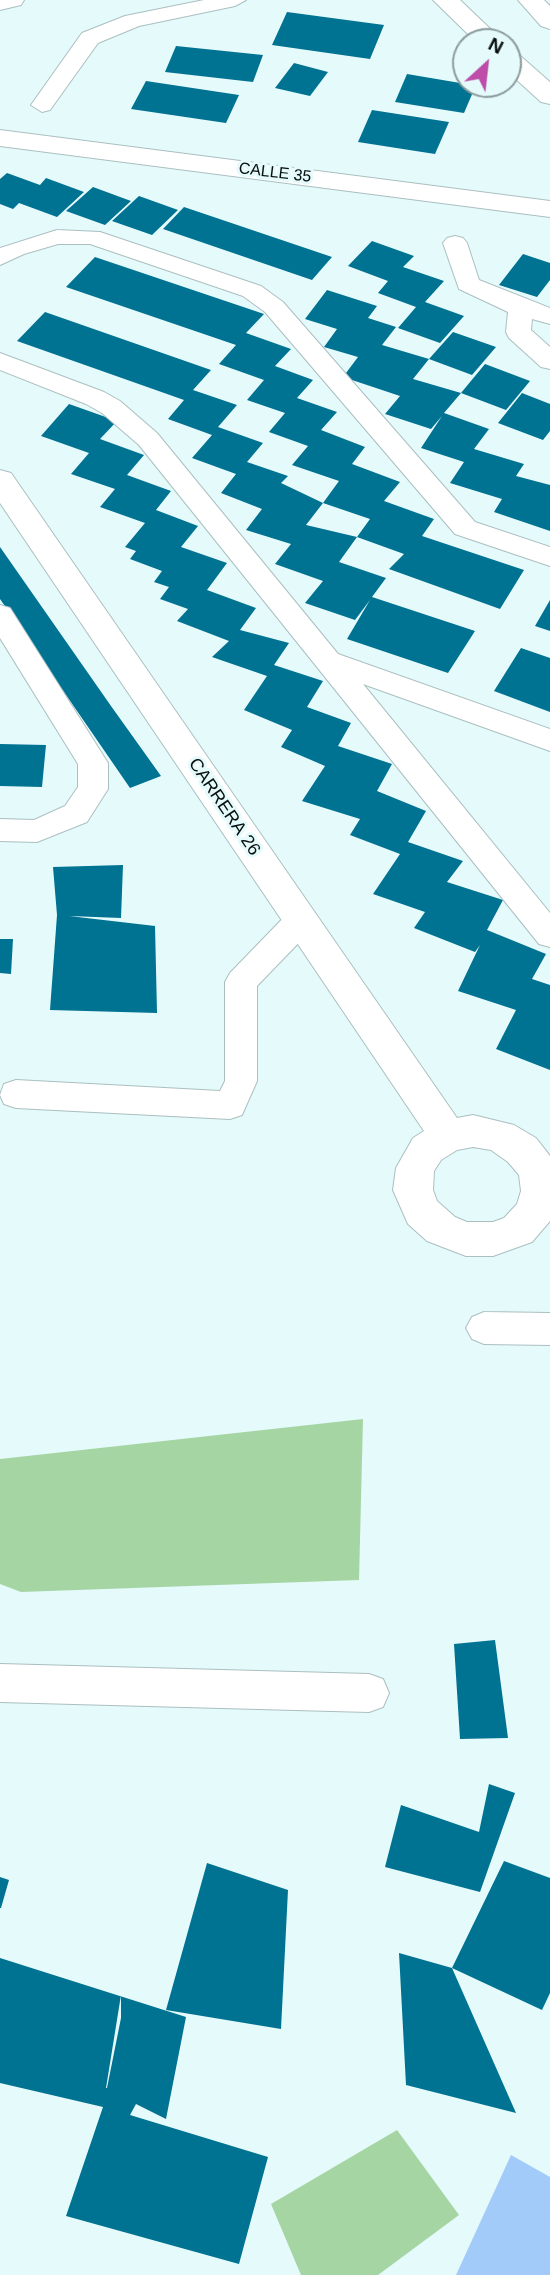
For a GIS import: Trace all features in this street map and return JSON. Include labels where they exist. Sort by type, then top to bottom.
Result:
[{"type":"main road","points":[[0,3],[12,0]]},
{"type":"main road","points":[[445,0],[476,28]]},
{"type":"main road","points":[[530,0],[550,21]]},
{"type":"main road","points":[[522,71],[550,96]]},
{"type":"main road","name":"CALLE 35","points":[[0,138],[550,209]]},
{"type":"main road","name":"CARRERA 26","points":[[3,487],[448,1136]]},
{"type":"lane","points":[[43,105],[90,38],[133,21],[235,0]]},
{"type":"lane","points":[[0,258],[15,249],[57,237],[92,237],[252,291],[274,307],[465,528],[550,557]]},
{"type":"lane","points":[[455,243],[468,285],[521,308],[550,316]]},
{"type":"lane","points":[[521,308],[518,332],[550,361]]},
{"type":"lane","points":[[0,361],[95,398],[111,407],[140,432],[550,935]]},
{"type":"lane","points":[[0,615],[93,763],[93,789],[76,814],[37,831],[0,830]]},
{"type":"lane","points":[[327,660],[550,740]]},
{"type":"lane","points":[[16,1094],[230,1105],[241,1081],[241,982],[302,920]]},
{"type":"lane","points":[[484,1328],[550,1329]]},
{"type":"lane","points":[[0,1683],[369,1693]]},
{"type":"green space","points":[[363,1419],[359,1580],[21,1592],[0,1584],[0,1459]]},
{"type":"green space","points":[[397,2130],[459,2215],[378,2275],[301,2275],[271,2204]]},
{"type":"water","points":[[511,2155],[550,2177],[550,2275],[456,2275]]},
{"type":"building","points":[[287,12],[384,25],[370,59],[272,45]]},
{"type":"building","points":[[176,46],[263,55],[253,82],[165,72]]},
{"type":"building","points":[[294,63],[328,72],[310,96],[275,88]]},
{"type":"building","points":[[407,74],[452,82],[452,98],[470,98],[464,113],[395,102]]},
{"type":"building","points":[[146,81],[239,95],[226,123],[131,109]]},
{"type":"building","points":[[372,110],[449,122],[435,154],[358,142]]},
{"type":"building","points":[[7,173],[40,185],[46,178],[84,192],[57,217],[19,203],[13,209],[0,204],[0,179]]},
{"type":"building","points":[[93,187],[131,201],[105,225],[66,211]]},
{"type":"building","points":[[139,196],[178,210],[152,235],[112,221]]},
{"type":"building","points":[[184,207],[332,257],[312,280],[163,229]]},
{"type":"building","points":[[372,241],[414,256],[403,267],[444,281],[425,302],[464,316],[440,343],[398,328],[416,307],[378,293],[388,281],[348,266]]},
{"type":"building","points":[[523,254],[550,263],[550,280],[537,297],[499,285]]},
{"type":"building","points":[[95,257],[264,314],[246,333],[291,349],[275,366],[313,380],[297,398],[337,412],[321,430],[365,447],[352,464],[400,482],[384,501],[434,519],[422,536],[524,570],[500,609],[389,569],[404,554],[357,537],[370,519],[323,503],[339,481],[292,465],[308,446],[269,432],[285,413],[247,400],[264,380],[219,364],[236,345],[66,287]]},
{"type":"building","points":[[327,290],[377,306],[368,318],[396,327],[382,345],[429,359],[413,379],[461,393],[444,413],[489,429],[474,449],[524,464],[516,476],[550,485],[550,531],[494,512],[502,499],[450,483],[464,462],[421,448],[442,416],[431,429],[385,414],[400,396],[343,377],[358,357],[324,347],[337,329],[305,319]]},
{"type":"building","points":[[45,312],[211,370],[193,390],[237,405],[218,427],[263,443],[247,462],[288,476],[281,483],[323,503],[306,525],[357,537],[339,562],[386,578],[372,597],[475,631],[448,673],[347,639],[370,600],[355,620],[305,603],[323,581],[275,564],[291,544],[246,530],[262,509],[221,493],[236,474],[192,458],[212,435],[168,419],[184,400],[17,341]]},
{"type":"building","points":[[453,332],[496,347],[472,375],[429,359]]},
{"type":"building","points":[[485,364],[530,381],[506,410],[461,393]]},
{"type":"building","points":[[522,393],[550,404],[550,431],[543,440],[498,423]]},
{"type":"building","points":[[69,404],[117,421],[100,439],[144,455],[127,475],[171,491],[156,510],[198,526],[181,547],[227,563],[207,590],[256,608],[240,630],[289,643],[274,665],[323,681],[307,707],[351,723],[338,746],[392,764],[377,791],[426,811],[408,842],[463,861],[447,882],[503,900],[487,930],[546,954],[532,979],[550,985],[550,1070],[496,1049],[516,1010],[458,991],[480,945],[475,952],[414,928],[425,912],[373,894],[400,854],[350,835],[360,819],[302,801],[325,766],[281,747],[292,730],[244,710],[267,676],[212,657],[229,641],[177,621],[188,609],[160,599],[169,587],[154,582],[162,571],[130,559],[136,551],[125,547],[145,523],[100,507],[115,489],[71,474],[89,453],[41,436]]},
{"type":"building","points":[[0,547],[161,776],[130,788],[0,599]]},
{"type":"building","points":[[550,600],[550,631],[535,626]]},
{"type":"building","points":[[521,648],[550,658],[550,712],[494,691]]},
{"type":"building","points":[[0,744],[46,745],[42,787],[0,786]]},
{"type":"building","points":[[123,865],[121,918],[69,916],[155,926],[157,1013],[50,1010],[57,915],[53,867]]},
{"type":"building","points":[[0,939],[13,939],[11,974],[0,973]]},
{"type":"building","points":[[495,1640],[508,1738],[460,1739],[454,1644]]},
{"type":"building","points":[[489,1784],[515,1793],[480,1892],[385,1867],[401,1805],[479,1832]]},
{"type":"building","points":[[504,1861],[550,1878],[550,1993],[542,2010],[452,1968]]},
{"type":"building","points":[[207,1863],[288,1890],[281,2029],[166,2010]]},
{"type":"building","points":[[0,1877],[9,1880],[1,1908],[0,1908]]},
{"type":"building","points":[[399,1953],[452,1968],[516,2113],[406,2085]]},
{"type":"building","points":[[0,1958],[121,1996],[186,2017],[166,2119],[136,2104],[130,2115],[268,2157],[239,2264],[66,2216],[103,2107],[0,2083]],"holes":[[[121,1996],[121,2018],[107,2088],[106,2088]]]}]
